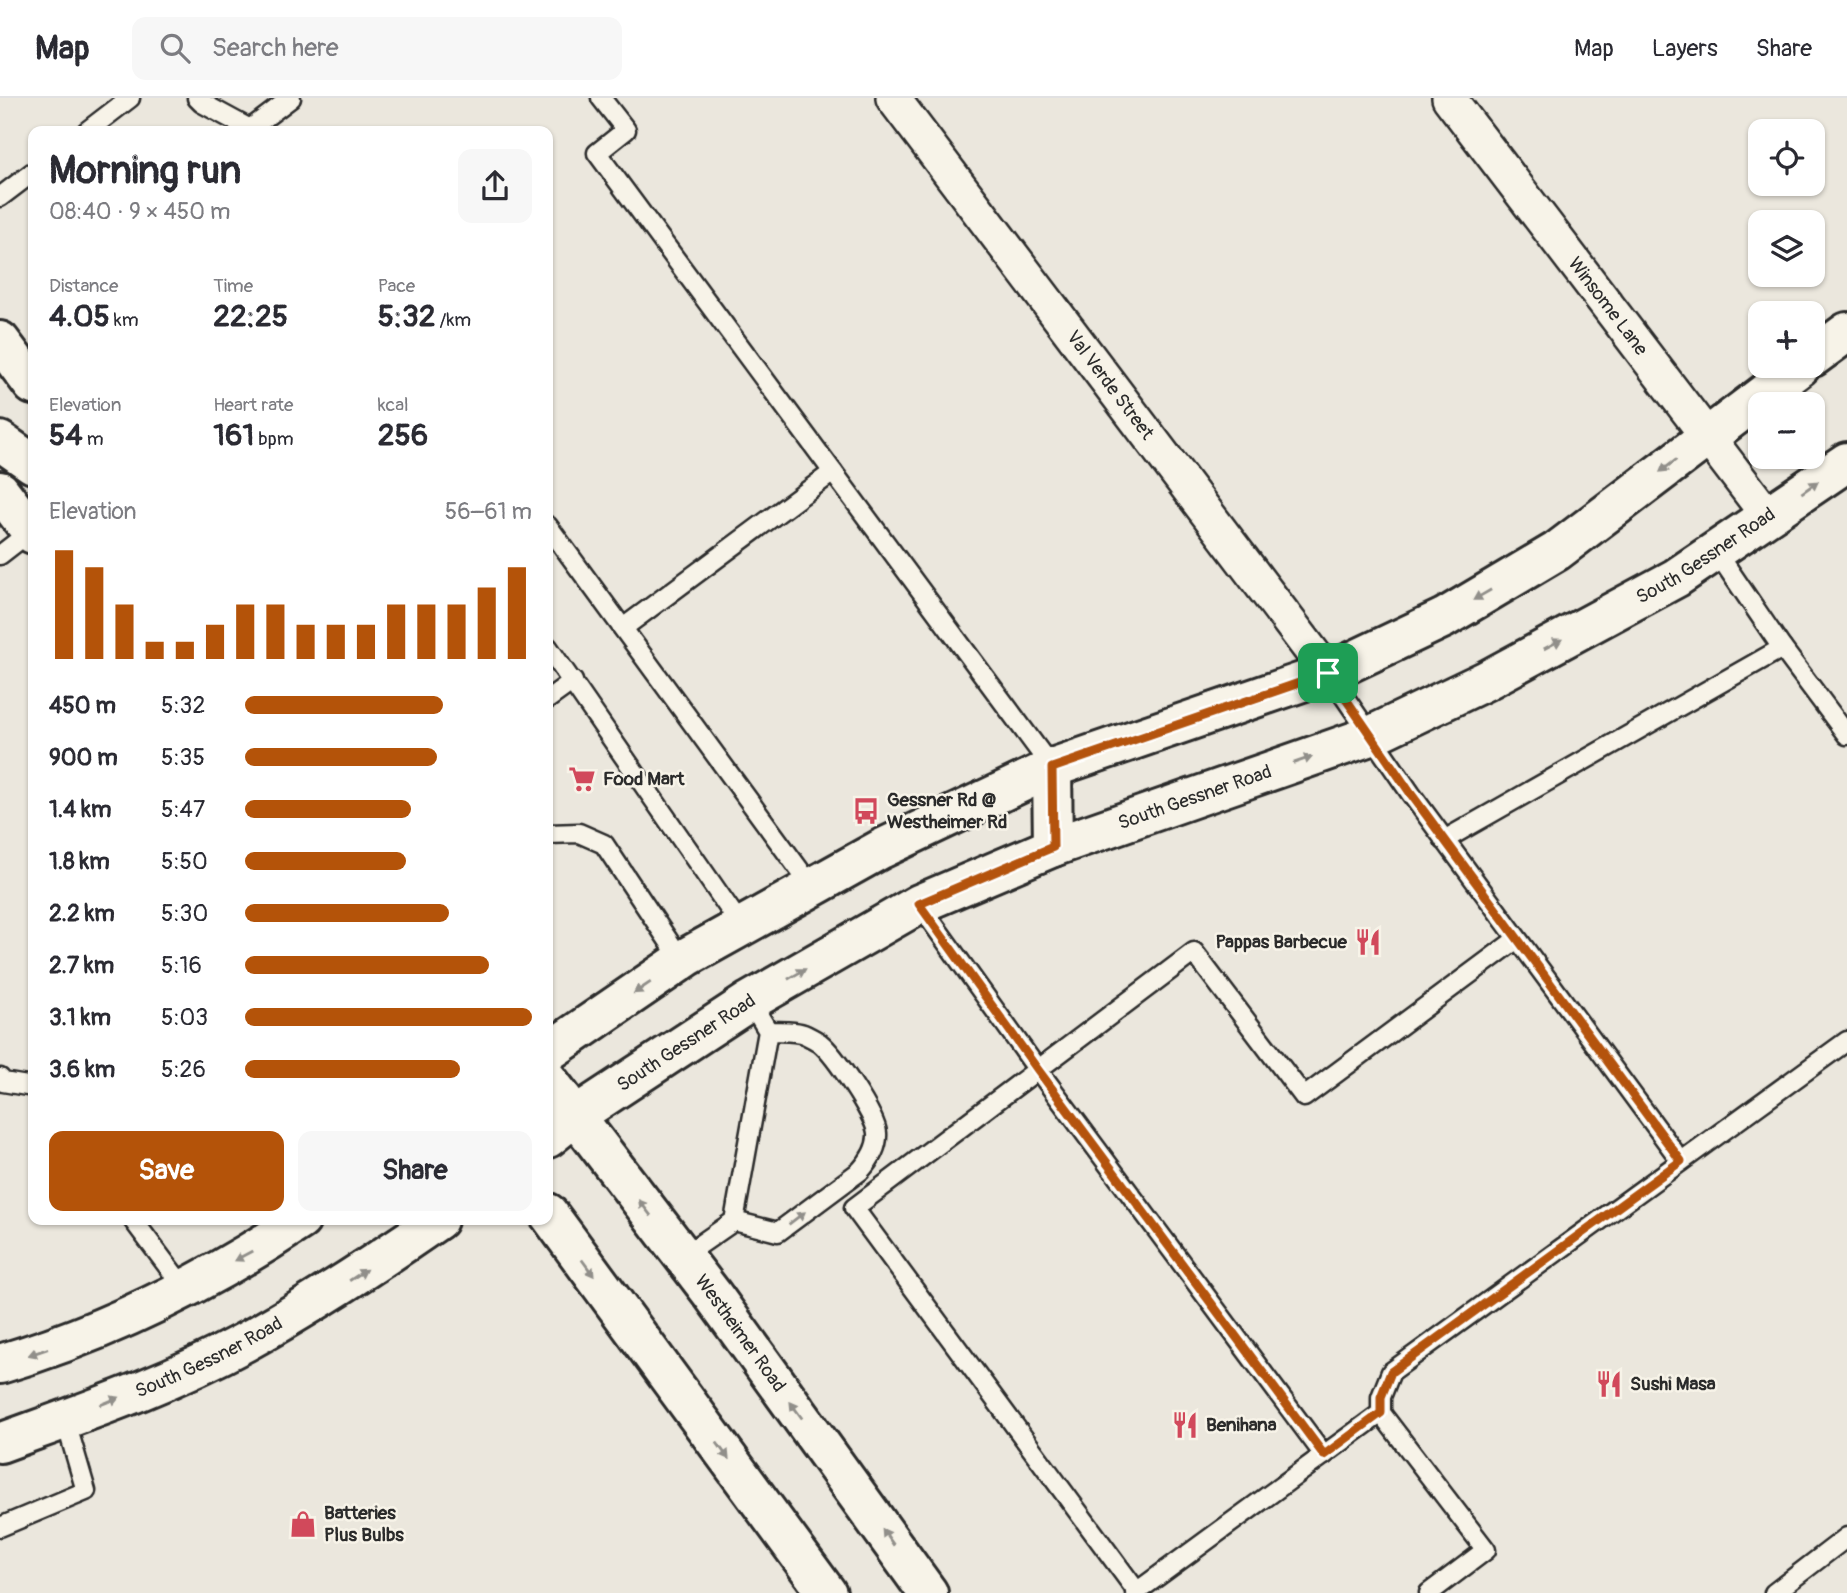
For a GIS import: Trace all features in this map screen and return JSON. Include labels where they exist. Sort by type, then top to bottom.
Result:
[{"type":"main road","points":[[1825,348],[1847,332]]},
{"type":"main road","points":[[0,341],[28,378]]},
{"type":"main road","points":[[553,1049],[682,961],[881,849],[1052,768],[1328,673],[1444,618],[1557,551],[1785,378]]},
{"type":"main road","points":[[0,441],[28,461]]},
{"type":"main road","name":"South Gessner Road","points":[[561,1127],[759,1016],[919,904],[1053,847],[1370,736],[1485,681],[1676,578],[1846,465]]},
{"type":"main road","points":[[0,491],[28,527]]},
{"type":"main road","points":[[1052,768],[1053,847]]},
{"type":"main road","name":"Westheimer Road","points":[[553,1098],[561,1127],[682,1257],[837,1465],[928,1593]]},
{"type":"main road","points":[[553,1220],[827,1593]]},
{"type":"main road","points":[[0,1364],[40,1352],[140,1312],[262,1246],[294,1225]]},
{"type":"main road","name":"South Gessner Road","points":[[0,1443],[162,1380],[244,1343],[359,1275],[431,1225]]},
{"type":"street","name":"Val Verde Street","points":[[893,98],[1328,673]]},
{"type":"street","name":"Winsome Lane","points":[[1450,98],[1768,516]]},
{"type":"lane","points":[[94,126],[130,98]]},
{"type":"lane","points":[[197,98],[244,126]]},
{"type":"lane","points":[[256,126],[291,98]]},
{"type":"lane","points":[[601,98],[626,130],[597,153],[1052,768]]},
{"type":"lane","points":[[0,197],[28,176]]},
{"type":"lane","points":[[623,628],[833,472]]},
{"type":"lane","points":[[553,533],[812,887]]},
{"type":"lane","points":[[0,555],[28,535]]},
{"type":"lane","points":[[1716,551],[1847,735]]},
{"type":"lane","points":[[1444,840],[1783,648]]},
{"type":"lane","points":[[553,654],[742,927]]},
{"type":"lane","points":[[1328,673],[1444,840],[1681,1161]]},
{"type":"lane","points":[[553,695],[573,681]]},
{"type":"lane","points":[[553,834],[579,834],[604,844],[682,961]]},
{"type":"lane","points":[[919,904],[1038,1070],[1324,1455]]},
{"type":"lane","points":[[1381,1413],[1136,1592],[854,1208],[1194,952],[1304,1097],[1517,939]]},
{"type":"lane","points":[[682,1257],[734,1221],[759,1016],[803,1033],[820,1043],[859,1094],[878,1132],[870,1161],[860,1171],[778,1232],[734,1221]]},
{"type":"lane","points":[[1429,1593],[1486,1550],[1381,1413],[1381,1397],[1391,1372],[1847,1041]]},
{"type":"lane","points":[[0,1078],[3,1083],[28,1086]]},
{"type":"lane","points":[[137,1225],[184,1288]]},
{"type":"lane","points":[[0,1527],[86,1491],[65,1419]]},
{"type":"lane","points":[[1774,1593],[1847,1537]]},
{"type":"place","name":"Food Mart","points":[[582,779]]},
{"type":"place","name":"Gessner Rd @ Westheimer Rd","points":[[866,811]]},
{"type":"place","name":"Pappas Barbecue","points":[[1368,942]]},
{"type":"place","name":"Sushi Masa","points":[[1609,1384]]},
{"type":"place","name":"Benihana","points":[[1185,1425]]},
{"type":"place","name":"Batteries Plus Bulbs","points":[[303,1524]]},
{"type":"route","points":[[1328,673],[1411,794],[1681,1161],[1391,1372],[1381,1397],[1381,1413],[1324,1455],[1038,1070],[919,904],[1053,847],[1052,768],[1328,673]]}]
